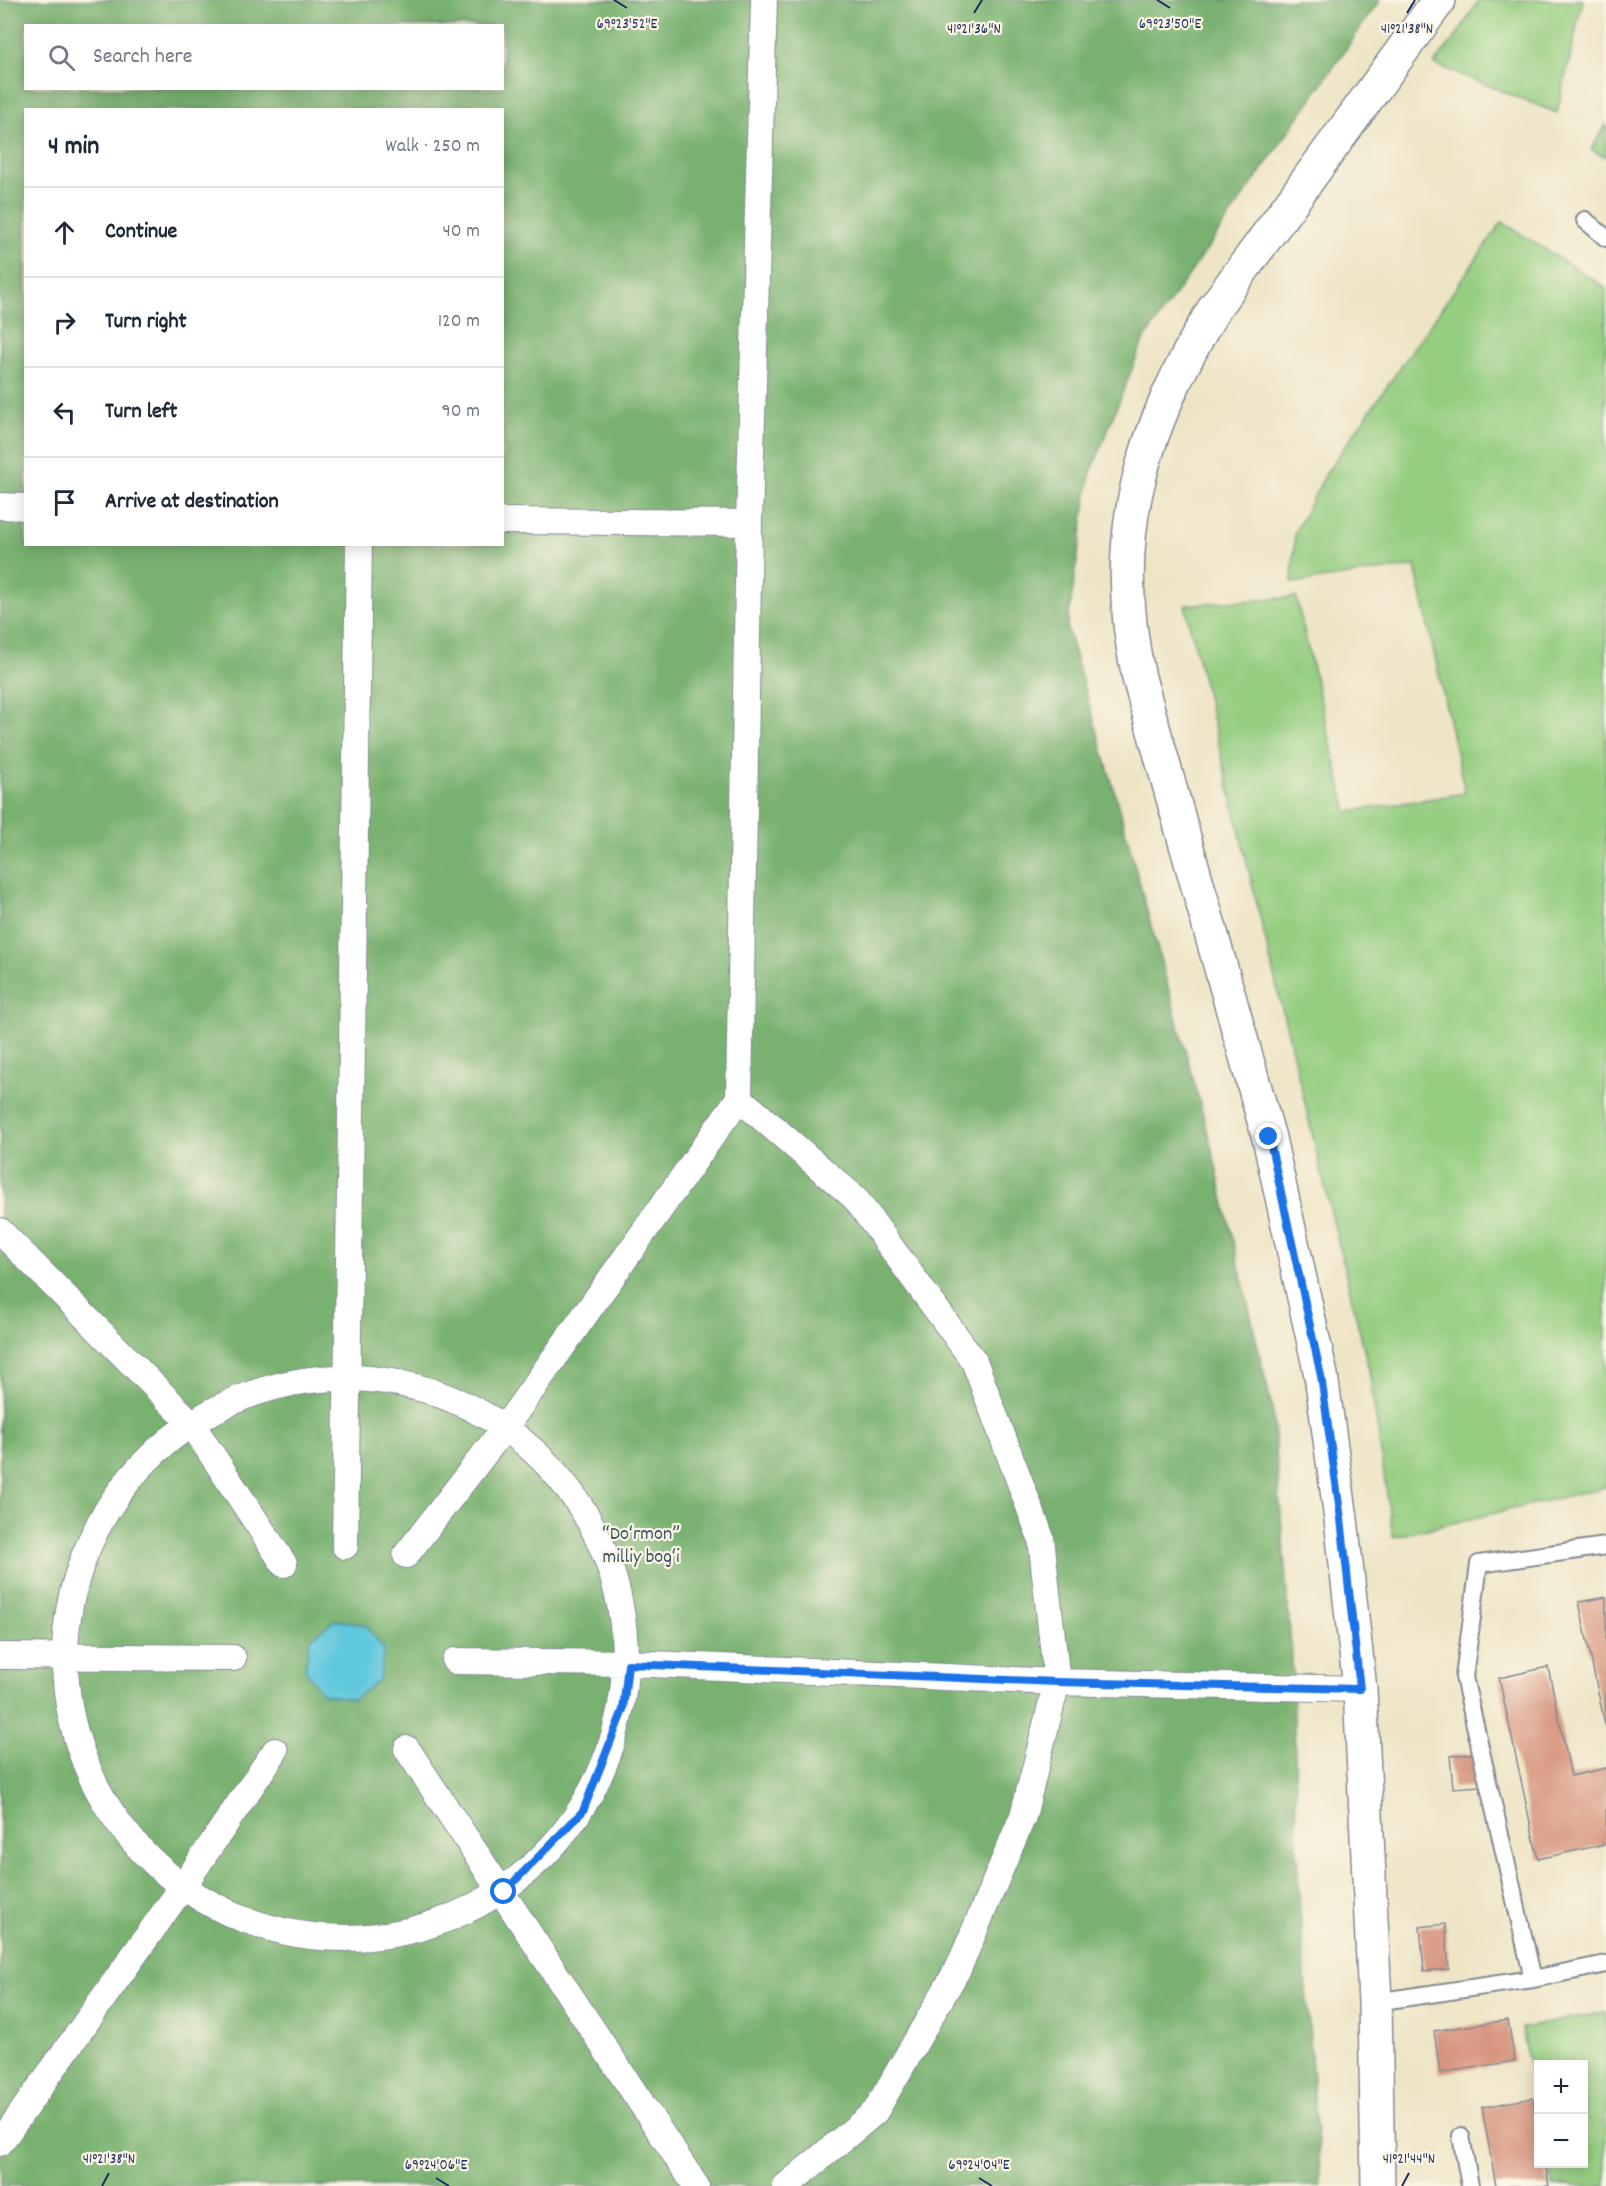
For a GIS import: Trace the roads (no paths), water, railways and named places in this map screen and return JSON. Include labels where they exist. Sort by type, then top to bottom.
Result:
[{"type":"street","points":[[406,1555],[506,1426],[739,1098],[749,524],[764,0]]},
{"type":"street","points":[[1378,2186],[1375,2002],[1360,1689],[1341,1519],[1321,1376],[1269,1137],[1139,678],[1128,616],[1127,542],[1132,505],[1152,435],[1187,354],[1215,307],[1439,0]]},
{"type":"street","points":[[0,506],[24,507]]},
{"type":"street","points":[[504,521],[749,524]]},
{"type":"street","points":[[345,1546],[359,546]]},
{"type":"street","points":[[739,1098],[855,1198],[974,1361],[1041,1538],[1057,1682],[1023,1816],[959,1967],[875,2112],[786,2186]]},
{"type":"street","points":[[0,1231],[191,1423],[284,1564]]},
{"type":"street","points":[[346,1375],[396,1379],[512,1429],[578,1497],[616,1575],[628,1664],[623,1710],[583,1811],[502,1893],[398,1937],[293,1937],[180,1889],[112,1820],[69,1720],[63,1656],[66,1609],[103,1513],[183,1427],[191,1423],[266,1386],[346,1375]]},
{"type":"street","points":[[0,1656],[233,1658]]},
{"type":"street","points":[[455,1661],[628,1664],[1057,1682],[1360,1689]]},
{"type":"street","points":[[407,1749],[696,2186]]},
{"type":"street","points":[[0,2144],[275,1751]]},
{"type":"lane","points":[[1585,220],[1606,238]]},
{"type":"lane","points":[[1533,1979],[1464,1677],[1479,1564],[1606,1546]]},
{"type":"lane","points":[[1375,2002],[1533,1979],[1606,1964]]},
{"type":"lane","points":[[1461,2136],[1470,2186]]},
{"type":"water","points":[[335,1620],[365,1625],[384,1649],[379,1680],[354,1699],[323,1694],[305,1669],[310,1639]]},
{"type":"park label","name":"“Do‘rmon” milliy bog‘i","points":[[641,1544]]}]
